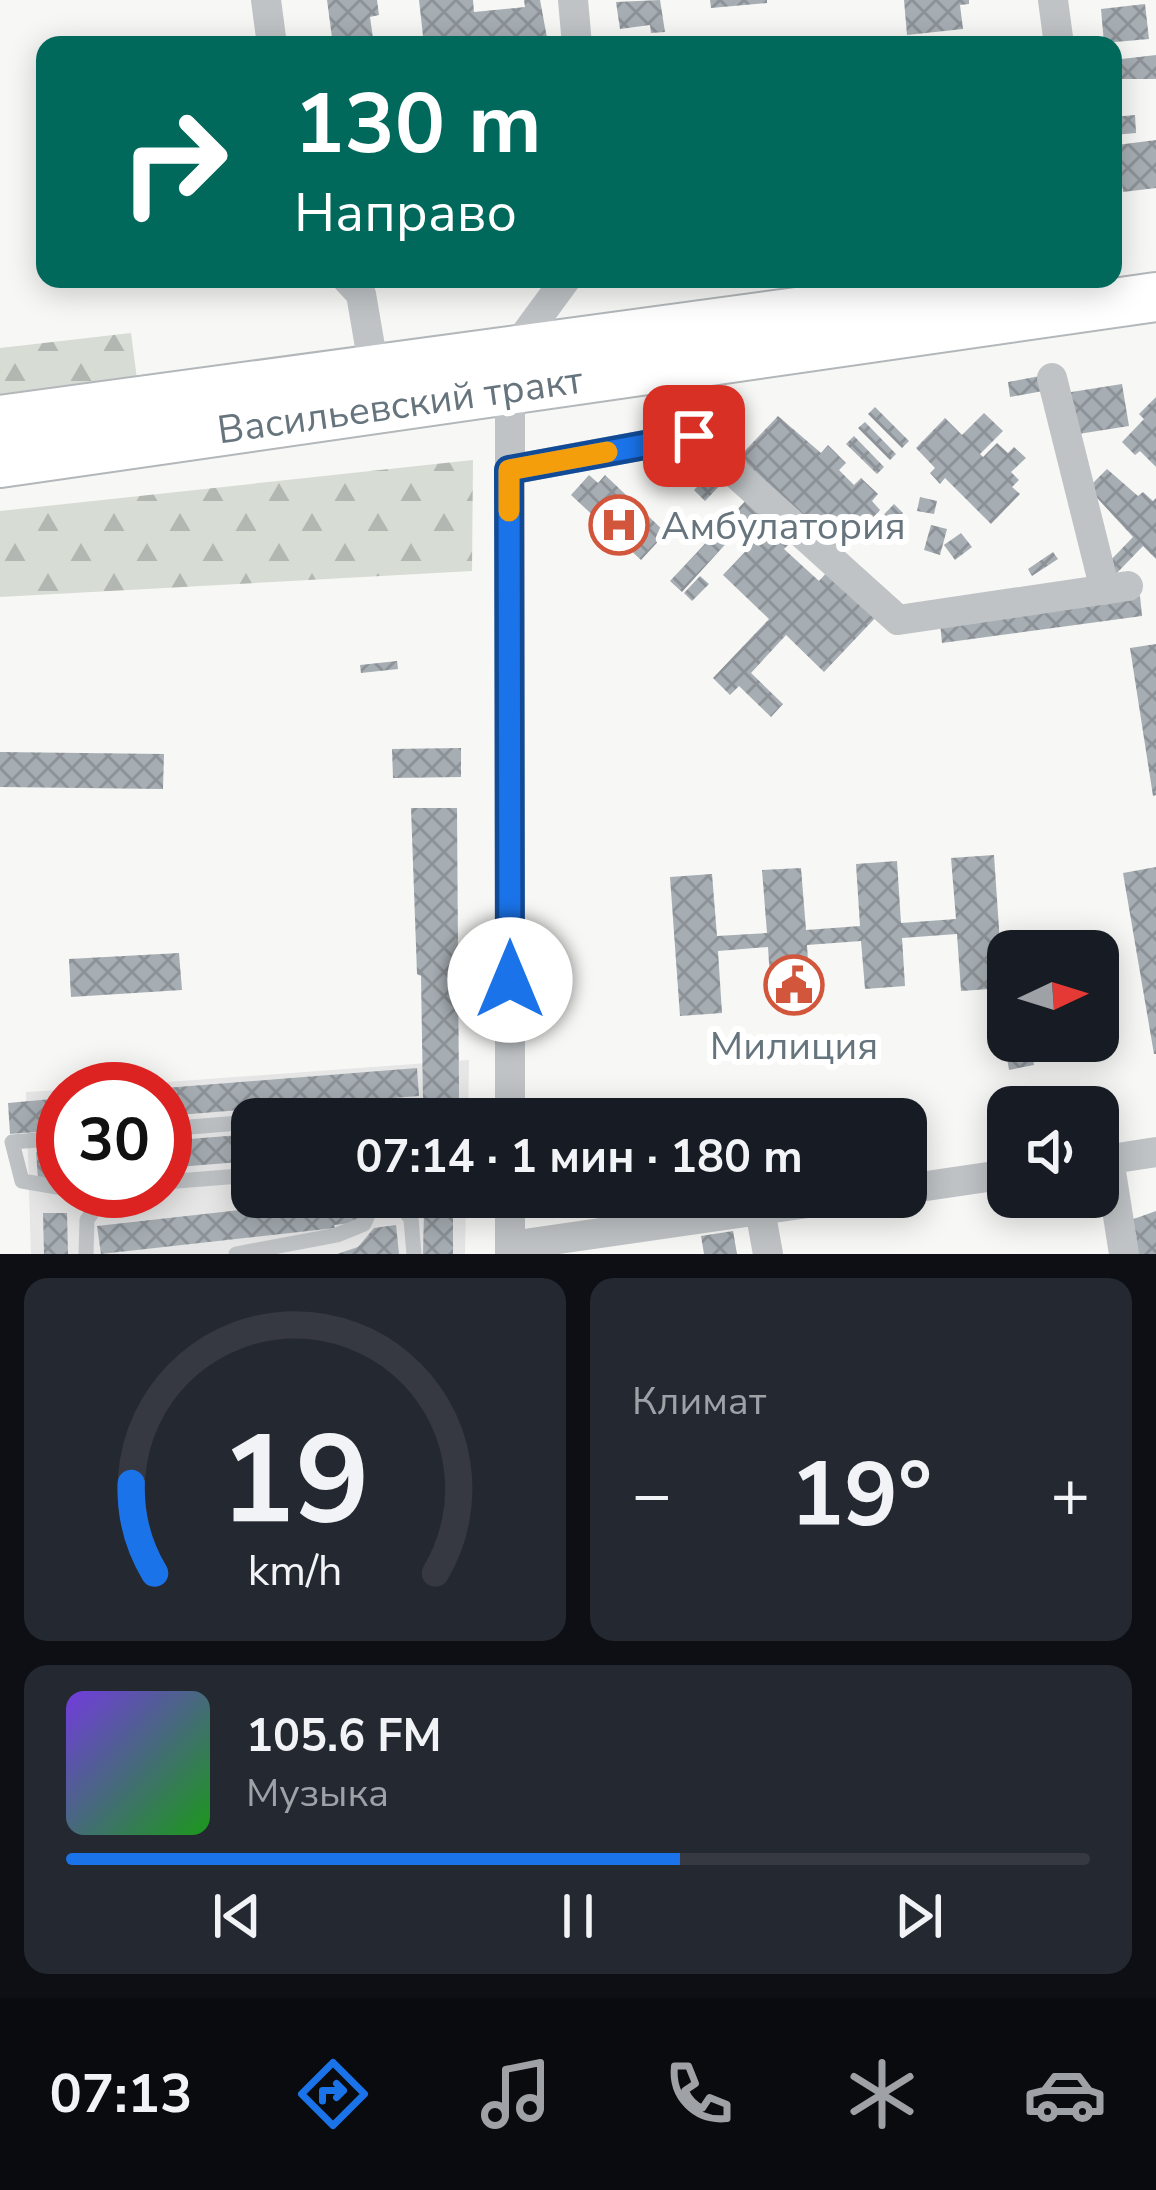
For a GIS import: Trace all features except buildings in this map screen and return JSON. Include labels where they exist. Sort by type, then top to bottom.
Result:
[{"type":"main road","points":[[1122,268],[1156,264]]},
{"type":"main road","name":"Васильевский тракт","points":[[0,463],[988,288]]},
{"type":"main road","name":"Васильевский тракт","points":[[0,421],[374,370],[512,369],[1156,297]]},
{"type":"street","points":[[266,0],[271,36]]},
{"type":"street","points":[[573,0],[576,36]]},
{"type":"street","points":[[1053,0],[1058,36]]},
{"type":"street","points":[[355,288],[361,294],[374,370]]},
{"type":"street","points":[[510,1098],[512,369],[561,288]]},
{"type":"street","points":[[509,470],[694,436],[898,620],[1116,588],[1052,378]]},
{"type":"street","points":[[1119,1158],[1156,1152]]},
{"type":"street","points":[[927,1186],[987,1177]]},
{"type":"street","points":[[510,1218],[510,1250],[710,1218]]},
{"type":"street","points":[[761,1218],[768,1254]]},
{"type":"street","points":[[1116,1218],[1124,1254]]},
{"type":"lane","points":[[192,1127],[231,1124]]},
{"type":"lane","points":[[36,1140],[12,1142],[22,1181],[36,1183]]},
{"type":"lane","points":[[192,1179],[231,1176]]},
{"type":"lane","points":[[86,1254],[88,1218]]},
{"type":"lane","points":[[236,1254],[337,1235],[364,1224],[367,1218]]},
{"type":"lane","points":[[410,1218],[414,1254]]},
{"type":"shaded area","points":[[469,1060],[468,1098],[231,1098],[231,1218],[466,1218],[465,1254],[31,1254],[26,1092],[36,1091],[36,1218],[192,1218],[192,1080]]},
{"type":"green space","points":[[131,333],[137,379],[0,395],[0,348]]},
{"type":"green space","points":[[473,460],[472,571],[0,597],[0,511]]},
{"type":"slow traffic","points":[[509,511],[509,470],[607,452]]},
{"type":"place","name":"Амбулатория","points":[[619,525]]},
{"type":"place","name":"Милиция","points":[[794,985]]},
{"type":"route","points":[[510,980],[509,470],[694,436]]}]
